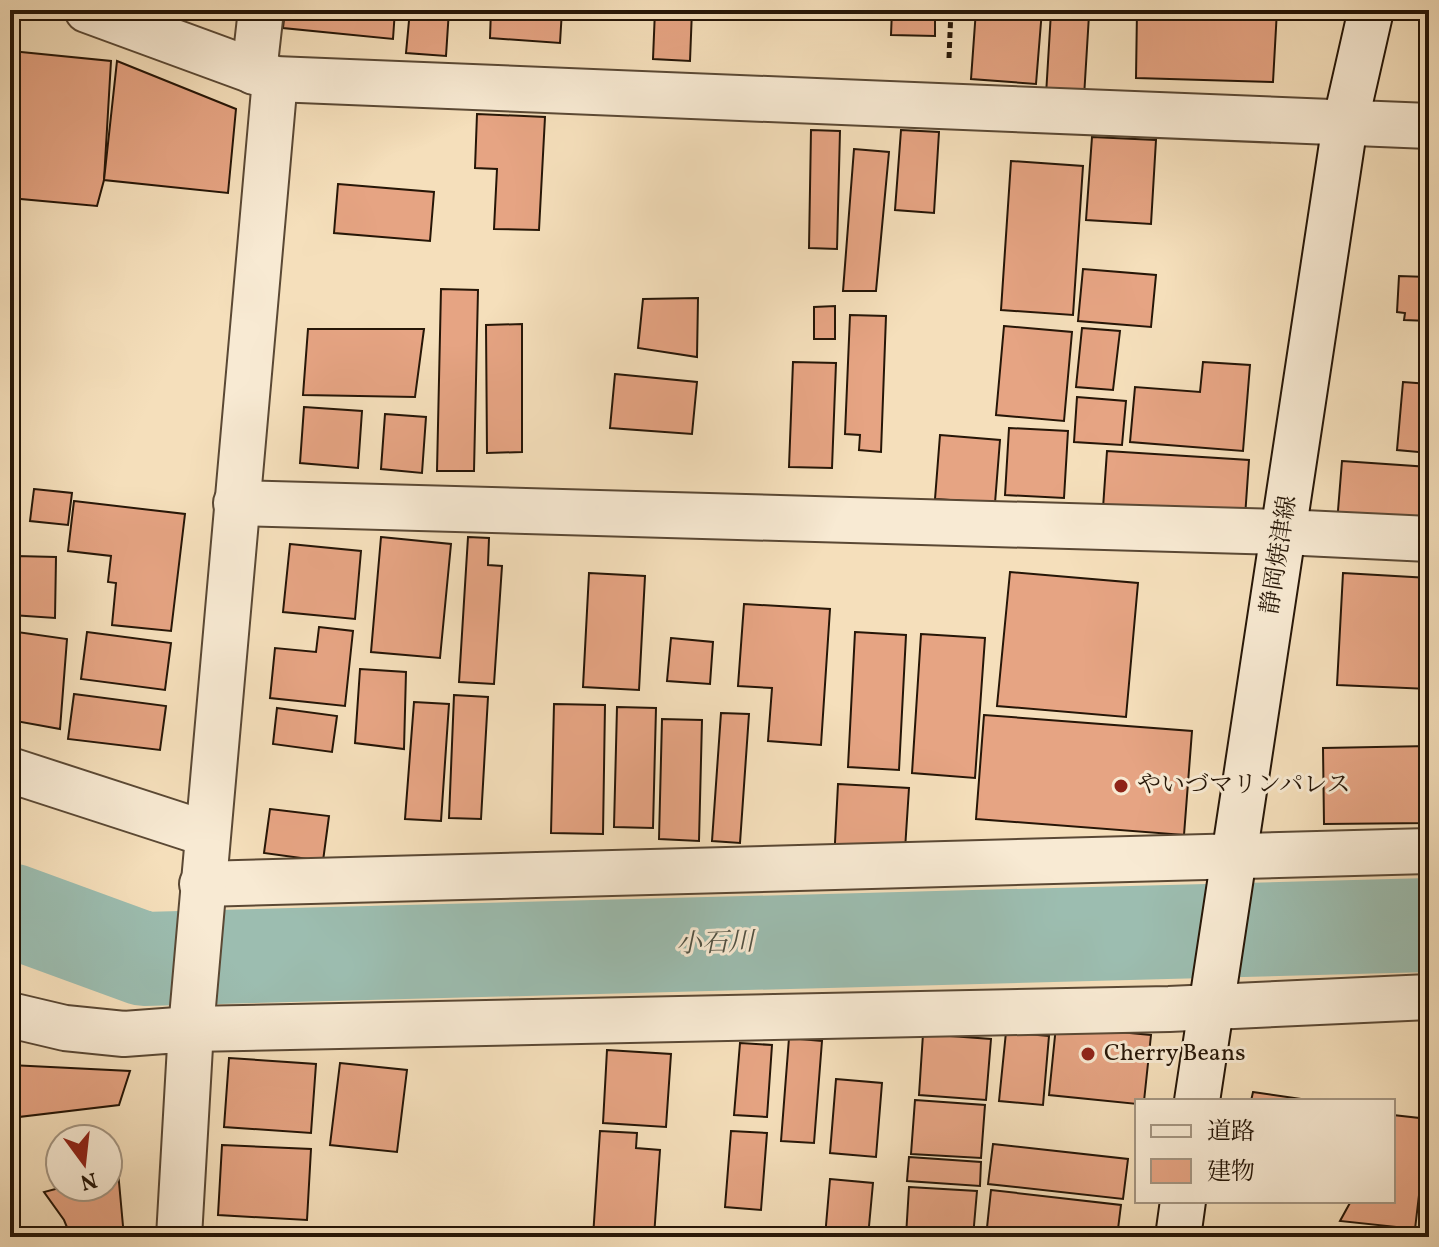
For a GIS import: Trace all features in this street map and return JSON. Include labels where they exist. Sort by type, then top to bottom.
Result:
[{"type":"street","points":[[87,10],[264,76],[1429,126]]},
{"type":"street","points":[[179,1237],[192,1019],[236,503],[264,76],[261,10]]},
{"type":"street","name":"静岡焼津線","points":[[1197,1099],[1345,124],[1371,10]]},
{"type":"street","points":[[236,503],[1283,532],[1429,539]]},
{"type":"street","points":[[10,770],[207,834]]},
{"type":"street","points":[[202,892],[1232,864],[1429,851]]},
{"type":"street","points":[[10,1015],[65,1028],[124,1034],[192,1019],[1429,997]]},
{"type":"street","points":[[1178,1237],[1183,1203]]},
{"type":"building","points":[[285,10],[395,10],[393,39],[283,28]]},
{"type":"building","points":[[410,10],[449,10],[446,56],[406,53]]},
{"type":"building","points":[[491,10],[562,10],[560,43],[490,38]]},
{"type":"building","points":[[655,10],[692,10],[690,61],[653,59]]},
{"type":"building","points":[[892,10],[935,10],[935,36],[891,35]]},
{"type":"building","points":[[976,10],[1042,10],[1036,84],[971,79]]},
{"type":"building","points":[[1137,10],[1277,10],[1273,82],[1136,78]]},
{"type":"building","points":[[1051,12],[1089,15],[1084,97],[1046,95]]},
{"type":"building","points":[[11,51],[111,61],[104,180],[97,206],[10,198]]},
{"type":"building","points":[[117,61],[236,109],[228,193],[104,180]]},
{"type":"building","points":[[477,114],[545,117],[539,230],[494,229],[497,169],[475,168]]},
{"type":"building","points":[[811,130],[840,131],[837,249],[809,248]]},
{"type":"building","points":[[901,130],[939,132],[934,213],[895,210]]},
{"type":"building","points":[[1092,137],[1156,140],[1151,224],[1086,220]]},
{"type":"building","points":[[854,149],[889,152],[876,291],[843,291]]},
{"type":"building","points":[[1011,161],[1083,166],[1073,315],[1001,310]]},
{"type":"building","points":[[338,184],[434,192],[430,241],[334,233]]},
{"type":"building","points":[[1083,269],[1156,275],[1151,327],[1078,321]]},
{"type":"building","points":[[1428,271],[1429,321],[1404,320],[1405,313],[1397,312],[1399,276],[1428,277]]},
{"type":"building","points":[[441,289],[478,290],[474,471],[437,471]]},
{"type":"building","points":[[698,298],[697,357],[638,348],[643,299]]},
{"type":"building","points":[[835,306],[835,339],[814,339],[814,307]]},
{"type":"building","points":[[850,315],[886,316],[881,452],[859,450],[860,435],[845,434]]},
{"type":"building","points":[[522,324],[522,452],[487,453],[486,325]]},
{"type":"building","points":[[1004,326],[1072,332],[1064,421],[996,415]]},
{"type":"building","points":[[1082,328],[1120,331],[1113,390],[1076,387]]},
{"type":"building","points":[[308,329],[424,329],[415,397],[303,395]]},
{"type":"building","points":[[793,362],[836,363],[832,468],[789,467]]},
{"type":"building","points":[[1203,362],[1250,365],[1243,451],[1130,442],[1135,387],[1200,392]]},
{"type":"building","points":[[615,374],[697,382],[692,434],[610,428]]},
{"type":"building","points":[[1403,382],[1429,384],[1429,453],[1397,450]]},
{"type":"building","points":[[1077,397],[1126,401],[1122,445],[1074,442]]},
{"type":"building","points":[[304,407],[362,411],[358,468],[300,463]]},
{"type":"building","points":[[385,414],[426,417],[422,473],[381,469]]},
{"type":"building","points":[[1009,428],[1068,431],[1064,498],[1005,495]]},
{"type":"building","points":[[940,435],[1000,440],[995,503],[935,499]]},
{"type":"building","points":[[1107,451],[1249,460],[1245,517],[1103,508]]},
{"type":"building","points":[[1342,461],[1429,467],[1429,529],[1337,523]]},
{"type":"building","points":[[34,489],[72,493],[68,525],[30,521]]},
{"type":"building","points":[[74,501],[185,514],[171,631],[112,625],[116,583],[108,582],[111,556],[68,551]]},
{"type":"building","points":[[381,537],[451,544],[440,658],[371,652]]},
{"type":"building","points":[[468,537],[489,538],[488,565],[502,566],[494,684],[459,682]]},
{"type":"building","points":[[290,544],[361,551],[355,619],[283,612]]},
{"type":"building","points":[[16,556],[56,557],[55,618],[12,615]]},
{"type":"building","points":[[1010,572],[1138,583],[1126,717],[997,706]]},
{"type":"building","points":[[589,573],[645,576],[639,690],[583,687]]},
{"type":"building","points":[[1343,573],[1429,578],[1429,689],[1337,685]]},
{"type":"building","points":[[744,604],[830,609],[821,745],[768,741],[772,688],[738,686]]},
{"type":"building","points":[[319,627],[353,631],[345,706],[270,698],[275,648],[316,652]]},
{"type":"building","points":[[10,631],[67,639],[60,729],[10,720]]},
{"type":"building","points":[[87,632],[171,643],[165,690],[81,679]]},
{"type":"building","points":[[855,632],[906,635],[899,770],[848,767]]},
{"type":"building","points":[[921,634],[985,638],[975,778],[912,773]]},
{"type":"building","points":[[671,638],[713,642],[710,684],[667,681]]},
{"type":"building","points":[[360,669],[406,672],[404,749],[355,743]]},
{"type":"building","points":[[74,694],[166,706],[160,750],[68,739]]},
{"type":"building","points":[[454,695],[488,697],[481,819],[449,818]]},
{"type":"building","points":[[414,702],[449,704],[441,821],[405,819]]},
{"type":"building","points":[[554,704],[605,705],[603,834],[551,833]]},
{"type":"building","points":[[617,707],[656,708],[653,828],[614,827]]},
{"type":"building","points":[[277,708],[337,716],[332,752],[273,744]]},
{"type":"building","points":[[721,713],[749,714],[740,843],[712,841]]},
{"type":"building","points":[[984,715],[1192,731],[1184,835],[976,819]]},
{"type":"building","points":[[662,719],[702,720],[699,841],[659,839]]},
{"type":"building","points":[[1429,746],[1429,823],[1324,824],[1323,748]]},
{"type":"building","points":[[838,784],[909,788],[904,865],[834,862]]},
{"type":"building","points":[[270,809],[329,816],[323,861],[264,853]]},
{"type":"building","points":[[1056,1026],[1151,1035],[1144,1099],[1135,1099],[1135,1104],[1049,1095]]},
{"type":"building","points":[[1006,1032],[1049,1036],[1043,1105],[999,1101]]},
{"type":"building","points":[[923,1034],[991,1039],[986,1100],[919,1095]]},
{"type":"building","points":[[789,1038],[822,1041],[814,1143],[781,1141]]},
{"type":"building","points":[[740,1043],[772,1045],[767,1117],[734,1115]]},
{"type":"building","points":[[607,1050],[671,1054],[666,1127],[603,1123]]},
{"type":"building","points":[[229,1058],[316,1064],[311,1133],[224,1127]]},
{"type":"building","points":[[340,1063],[407,1070],[397,1152],[330,1145]]},
{"type":"building","points":[[10,1065],[130,1071],[119,1105],[10,1118]]},
{"type":"building","points":[[836,1079],[882,1083],[876,1157],[830,1153]]},
{"type":"building","points":[[1253,1092],[1301,1099],[1251,1099]]},
{"type":"building","points":[[915,1100],[985,1105],[981,1158],[911,1154]]},
{"type":"building","points":[[1395,1115],[1428,1119],[1415,1229],[1340,1221],[1350,1203],[1395,1203]]},
{"type":"building","points":[[600,1131],[637,1133],[636,1148],[660,1150],[654,1237],[593,1237]]},
{"type":"building","points":[[731,1131],[767,1133],[761,1210],[725,1207]]},
{"type":"building","points":[[993,1144],[1128,1159],[1123,1199],[988,1184]]},
{"type":"building","points":[[222,1145],[311,1149],[307,1220],[218,1215]]},
{"type":"building","points":[[909,1157],[981,1162],[980,1186],[907,1181]]},
{"type":"building","points":[[830,1179],[873,1183],[868,1237],[825,1237]]},
{"type":"building","points":[[909,1187],[977,1191],[973,1237],[906,1236]]},
{"type":"building","points":[[991,1190],[1121,1205],[1117,1237],[986,1237]]},
{"type":"building","points":[[52,1203],[121,1203],[124,1237],[71,1237]]},
{"type":"building","points":[[1274,1231],[1364,1237],[1273,1237]]},
{"type":"waterway","name":"小石川","points":[[10,910],[144,959],[1429,925]]},
{"type":"place","name":"やいづマリンパレス","points":[[1121,786]]},
{"type":"place","name":"Cherry Beans","points":[[1088,1054]]}]
